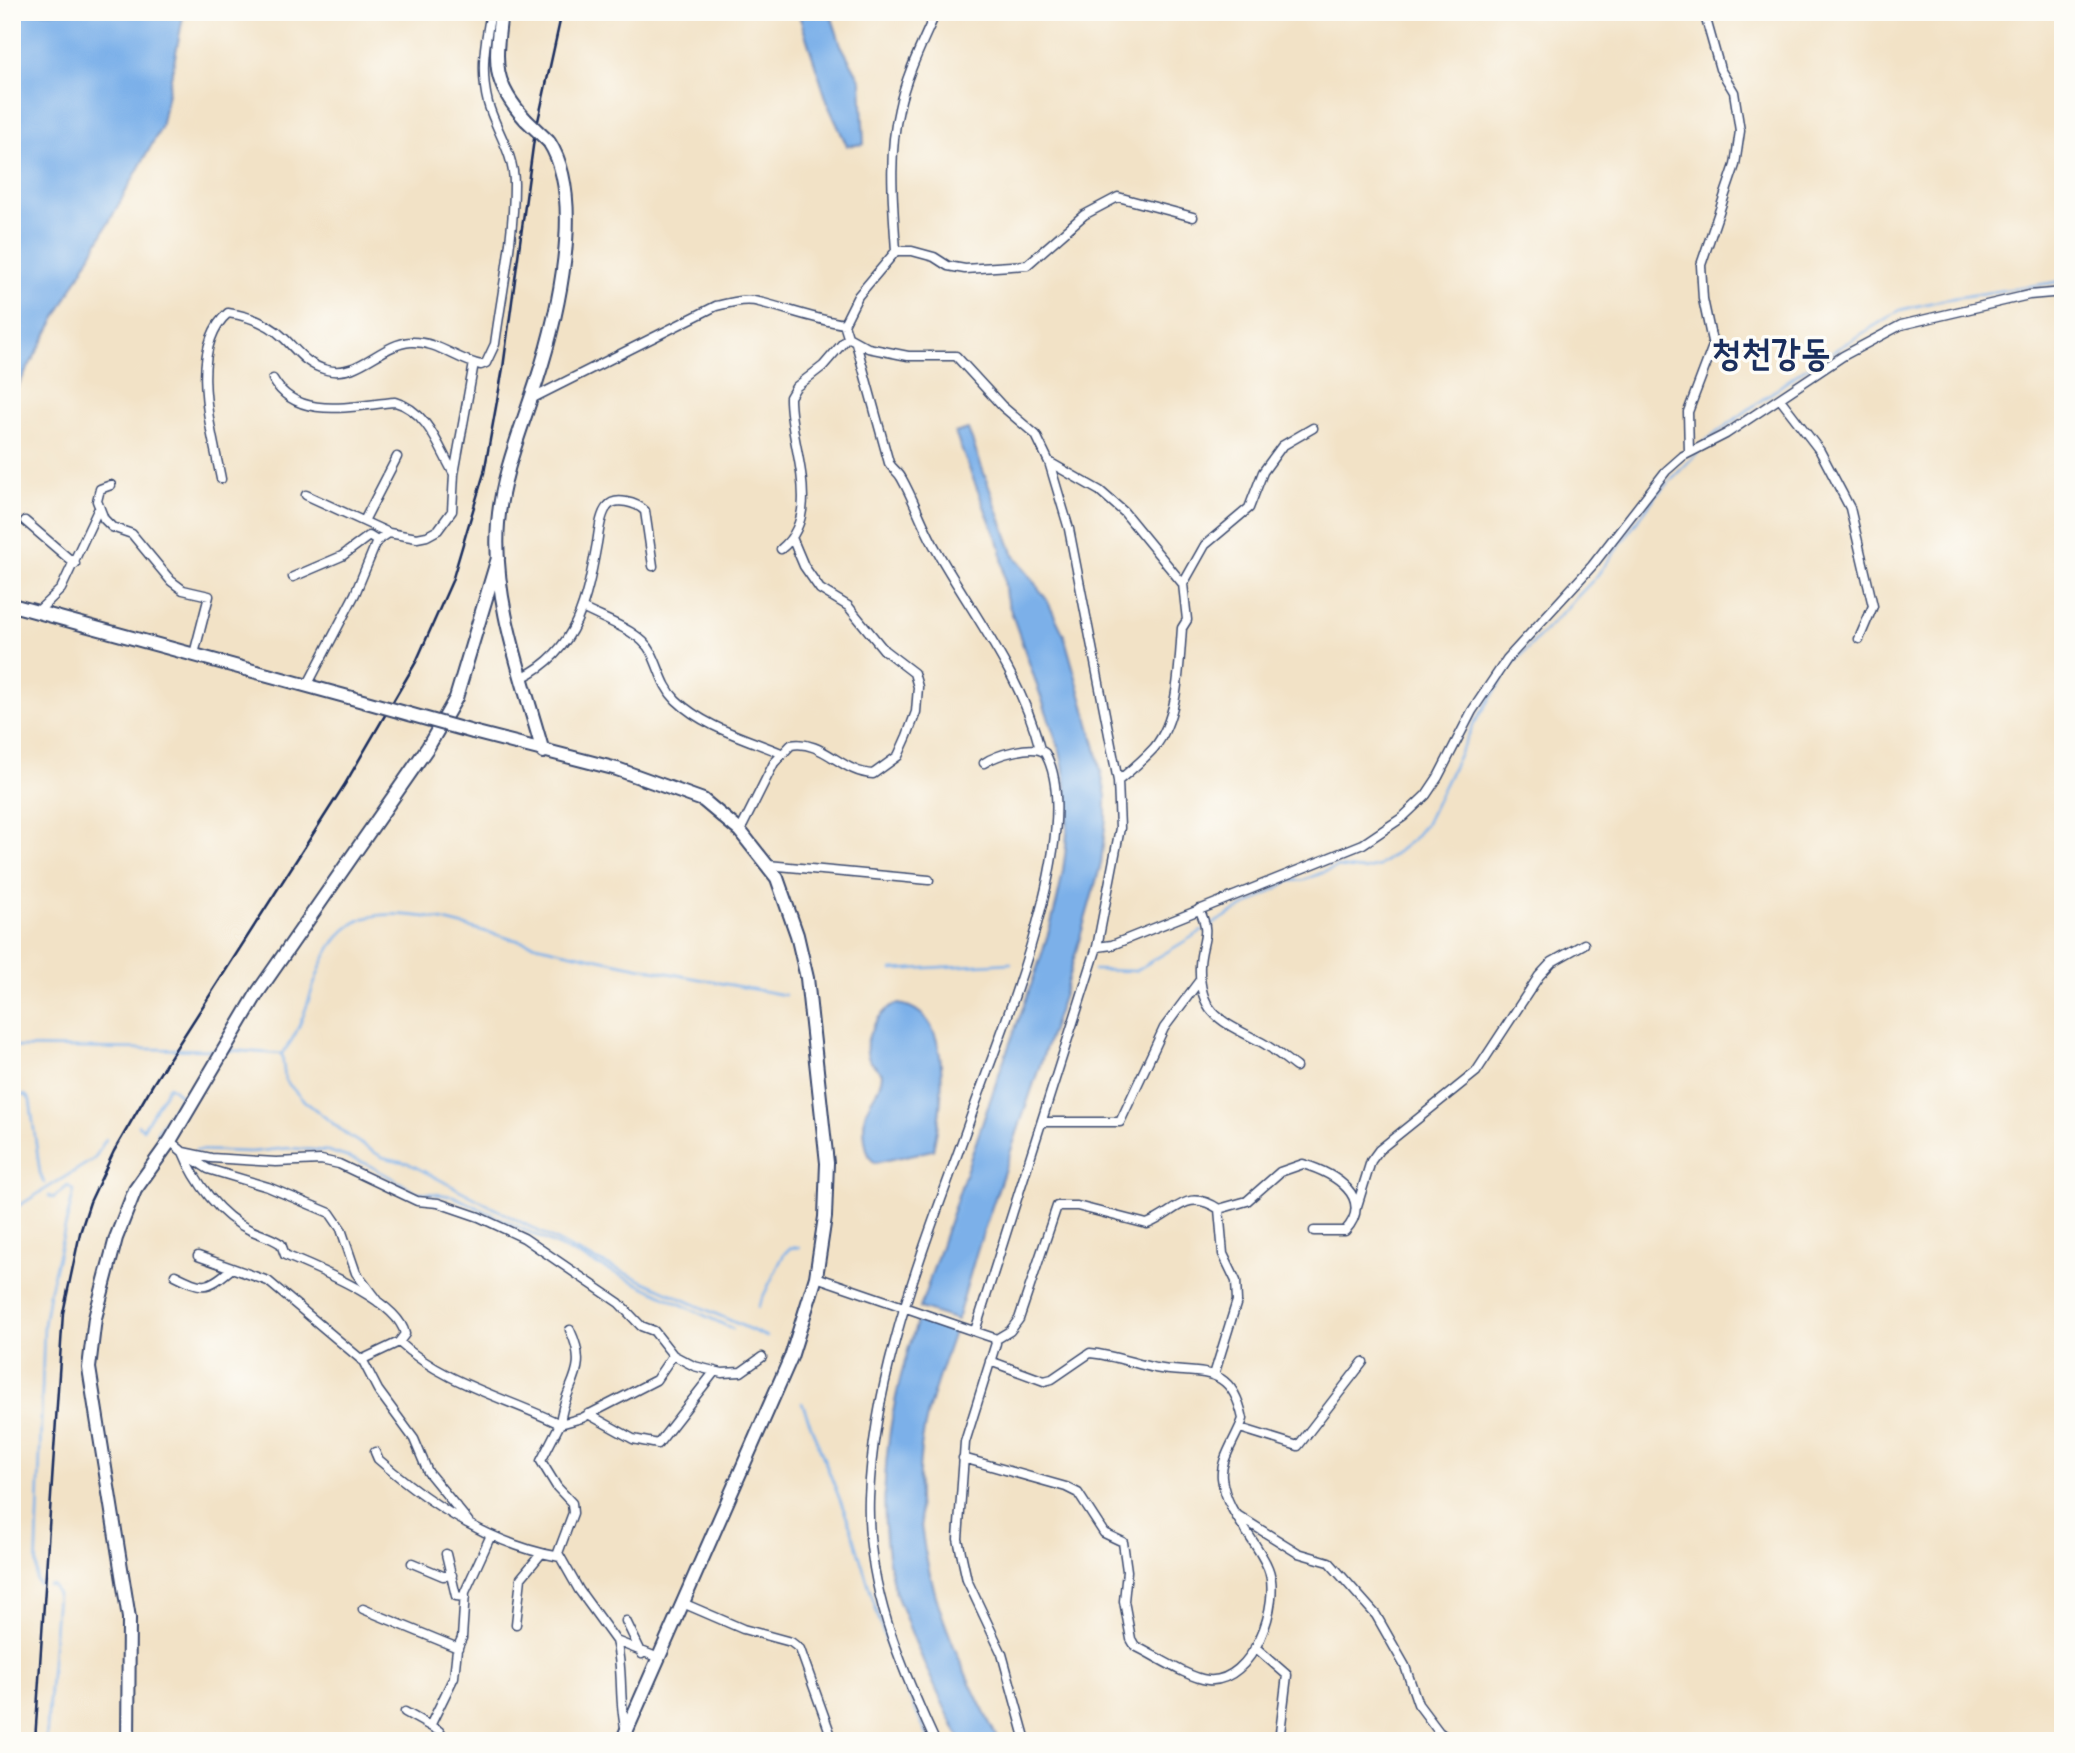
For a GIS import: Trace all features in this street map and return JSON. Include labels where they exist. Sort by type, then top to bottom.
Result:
[{"type":"main road","points":[[501,12],[490,59],[504,94],[558,155],[564,178],[567,216],[552,321],[501,498],[498,558],[504,607],[543,752]]},
{"type":"main road","points":[[128,1741],[129,1618],[91,1394],[90,1353],[98,1304],[123,1215],[145,1174],[170,1141],[228,1043],[311,913],[352,859],[428,747],[456,698],[498,558]]},
{"type":"main road","points":[[17,607],[308,684],[543,752],[617,769],[689,793],[703,800],[740,831],[768,865],[781,888],[797,934],[812,1016],[827,1163],[825,1217],[816,1277],[791,1357],[685,1604],[624,1736]]},
{"type":"street","points":[[221,479],[205,367],[209,337],[228,313],[262,323],[285,339],[301,358],[329,371],[352,370],[391,347],[409,342],[435,345],[474,363],[486,363],[495,344],[514,184],[511,156],[488,103],[491,12]]},
{"type":"street","points":[[936,12],[915,54],[898,110],[893,159],[896,251],[858,296],[844,324],[848,337],[856,343],[908,356],[956,356],[1002,407],[1036,435],[1049,462],[1069,529],[1118,781],[1119,845],[1097,947],[975,1331]]},
{"type":"street","points":[[1692,450],[1688,412],[1713,346],[1703,299],[1701,265],[1735,165],[1740,131],[1734,92],[1720,69],[1703,12]]},
{"type":"street","points":[[896,251],[912,251],[934,257],[948,266],[965,269],[1007,268],[1027,265],[1084,215],[1118,197],[1193,217]]},
{"type":"street","points":[[1097,947],[1112,945],[1363,844],[1403,817],[1426,795],[1438,777],[1472,711],[1507,659],[1592,566],[1666,471],[1692,450],[1706,446],[1843,356],[1901,325],[2029,295],[2063,292]]},
{"type":"street","points":[[531,399],[716,306],[758,301],[805,317],[844,324]]},
{"type":"street","points":[[781,549],[793,540],[804,503],[790,397],[796,387],[823,366],[848,337]]},
{"type":"street","points":[[856,343],[857,355],[889,463],[893,471],[900,474],[937,551],[975,611],[1027,707],[1040,749],[1054,771],[1056,799],[1050,871],[1021,974],[908,1309],[895,1340],[873,1439],[869,1537],[873,1578],[934,1741]]},
{"type":"street","points":[[306,495],[389,533],[416,538],[438,530],[452,511],[454,474],[474,363]]},
{"type":"street","points":[[273,379],[289,399],[313,407],[395,402],[403,404],[427,425],[454,474]]},
{"type":"street","points":[[1780,399],[1820,451],[1850,508],[1873,606],[1859,639]]},
{"type":"street","points":[[1183,584],[1205,545],[1249,508],[1263,472],[1277,452],[1297,435],[1313,428]]},
{"type":"street","points":[[364,521],[397,457]]},
{"type":"street","points":[[1049,462],[1100,491],[1124,512],[1183,584],[1187,620],[1182,628],[1171,710],[1165,730],[1155,747],[1118,781]]},
{"type":"street","points":[[37,612],[61,589],[98,510],[100,489],[111,485]]},
{"type":"street","points":[[523,677],[541,668],[558,652],[584,609],[600,525],[604,509],[610,503],[622,501],[645,511],[653,566]]},
{"type":"street","points":[[98,510],[112,527],[132,534],[171,581],[183,590],[209,596],[194,654]]},
{"type":"street","points":[[25,521],[75,564]]},
{"type":"street","points":[[308,684],[355,594],[377,541],[389,533]]},
{"type":"street","points":[[293,577],[342,556],[369,536],[377,541]]},
{"type":"street","points":[[740,831],[781,753],[791,745],[808,744],[851,770],[873,774],[898,756],[916,712],[918,687],[914,673],[884,650],[848,606],[826,594],[811,580],[793,540]]},
{"type":"street","points":[[584,609],[641,640],[651,651],[665,688],[684,707],[726,731],[781,753]]},
{"type":"street","points":[[984,763],[993,758],[1040,749]]},
{"type":"street","points":[[768,865],[929,880]]},
{"type":"street","points":[[1199,909],[1208,937],[1201,958],[1200,980],[1214,1016],[1272,1049],[1296,1067]]},
{"type":"street","points":[[1314,1231],[1345,1231],[1357,1206],[1371,1161],[1379,1150],[1476,1072],[1539,975],[1552,962],[1584,944]]},
{"type":"street","points":[[1042,1122],[1120,1122],[1164,1028],[1200,980]]},
{"type":"street","points":[[170,1141],[199,1166],[268,1186],[330,1213],[341,1229],[356,1273],[380,1304]]},
{"type":"street","points":[[183,1152],[190,1169],[211,1198],[240,1224],[281,1244],[285,1255],[334,1276],[380,1304],[403,1323],[405,1334],[399,1342],[361,1360]]},
{"type":"street","points":[[183,1152],[239,1160],[321,1160],[339,1164],[417,1201],[438,1203],[478,1217],[524,1238],[618,1303],[641,1326],[654,1331],[673,1355],[694,1366],[715,1371],[741,1372],[762,1357]]},
{"type":"street","points":[[1026,1741],[999,1644],[971,1591],[960,1555],[958,1523],[968,1428],[995,1340],[1010,1331],[1019,1319],[1057,1206],[1077,1206],[1139,1224],[1151,1223],[1189,1200],[1203,1200],[1219,1209],[1247,1200],[1280,1172],[1303,1164],[1324,1172],[1346,1186],[1354,1194],[1357,1206]]},
{"type":"street","points":[[1214,1375],[1237,1301],[1236,1281],[1222,1246],[1219,1209]]},
{"type":"street","points":[[198,1256],[218,1261],[230,1270],[268,1281],[361,1360],[377,1390],[414,1439],[428,1472],[468,1521]]},
{"type":"street","points":[[175,1275],[196,1286],[206,1286],[214,1284],[230,1270]]},
{"type":"street","points":[[816,1277],[995,1340]]},
{"type":"street","points":[[570,1330],[580,1361],[560,1423],[541,1461],[557,1487],[572,1503],[573,1513],[558,1553],[579,1590],[616,1641],[622,1671],[621,1710],[624,1736]]},
{"type":"street","points":[[399,1342],[423,1362],[491,1395],[560,1423],[588,1415],[656,1380],[673,1355]]},
{"type":"street","points":[[963,1458],[1079,1493],[1099,1527],[1123,1542],[1128,1571],[1124,1601],[1131,1639],[1135,1646],[1208,1680],[1229,1676],[1255,1647],[1271,1606],[1272,1581],[1267,1567],[1234,1513],[1224,1488],[1222,1466],[1243,1419],[1233,1389],[1214,1375],[1195,1369],[1157,1368],[1090,1353],[1044,1381],[990,1361]]},
{"type":"street","points":[[1240,1428],[1298,1446],[1363,1362]]},
{"type":"street","points":[[588,1415],[633,1439],[658,1444],[715,1371]]},
{"type":"street","points":[[374,1452],[378,1459],[419,1494],[491,1535],[541,1554],[560,1557]]},
{"type":"street","points":[[1234,1513],[1298,1553],[1329,1562],[1376,1615],[1405,1666],[1418,1704],[1439,1732],[1451,1741]]},
{"type":"street","points":[[430,1726],[454,1677],[457,1647],[463,1638],[465,1597],[491,1535]]},
{"type":"street","points":[[446,1554],[456,1596],[465,1597]]},
{"type":"street","points":[[516,1624],[521,1578],[541,1554]]},
{"type":"street","points":[[412,1563],[443,1576],[452,1575]]},
{"type":"street","points":[[685,1604],[743,1629],[797,1646],[833,1741]]},
{"type":"street","points":[[363,1609],[457,1647]]},
{"type":"street","points":[[625,1621],[642,1654]]},
{"type":"street","points":[[616,1641],[642,1654],[659,1658]]},
{"type":"street","points":[[1255,1647],[1287,1675],[1279,1741]]},
{"type":"street","points":[[405,1712],[439,1731],[446,1741]]},
{"type":"water","points":[[12,12],[184,12],[161,128],[12,397]]},
{"type":"water","points":[[798,12],[830,12],[841,45],[861,81],[864,144],[847,146],[829,107]]},
{"type":"water","points":[[968,429],[1013,553],[1047,600],[1064,635],[1096,748],[1106,796],[1106,818],[1101,864],[1063,997],[976,1254],[957,1320],[920,1308],[1042,954],[1054,914],[1067,834],[1067,793],[1060,751],[1006,597],[1001,549],[955,433]]},
{"type":"water","points":[[898,1004],[917,1011],[930,1024],[941,1065],[940,1111],[933,1150],[875,1163],[866,1148],[864,1120],[882,1074],[868,1057],[867,1042],[879,1017]]},
{"type":"water","points":[[919,1317],[955,1329],[932,1398],[922,1441],[920,1520],[926,1559],[949,1634],[999,1741],[961,1741],[925,1666],[893,1584],[885,1514],[888,1446],[900,1380]]},
{"type":"waterway","points":[[1704,442],[1800,372],[1900,310],[1947,299],[2063,281]]},
{"type":"waterway","points":[[1207,927],[1290,881],[1304,880],[1337,867],[1363,870],[1379,866],[1412,840],[1426,823],[1474,724],[1511,666],[1596,577],[1658,493],[1699,451]]},
{"type":"waterway","points":[[282,1053],[301,1022],[328,952],[353,924],[378,915],[426,917],[589,957],[785,995]]},
{"type":"waterway","points":[[1094,970],[1135,971],[1202,931]]},
{"type":"waterway","points":[[892,970],[1011,963]]},
{"type":"waterway","points":[[12,1047],[218,1050]]},
{"type":"waterway","points":[[228,1050],[282,1054],[285,1080],[302,1099],[350,1137],[382,1157],[408,1163],[576,1251],[767,1337]]},
{"type":"waterway","points":[[138,1125],[143,1129],[169,1086],[181,1096],[157,1132],[159,1138]]},
{"type":"waterway","points":[[12,1097],[25,1095],[30,1100],[40,1173],[44,1183]]},
{"type":"waterway","points":[[12,1210],[94,1159],[106,1139]]},
{"type":"waterway","points":[[196,1150],[251,1152],[289,1148],[328,1151],[365,1163],[417,1192],[453,1196],[733,1329]]},
{"type":"waterway","points":[[39,1584],[36,1580],[44,1325],[49,1293],[74,1191],[68,1186],[53,1198],[49,1196]]},
{"type":"waterway","points":[[758,1307],[784,1254],[790,1248],[799,1247]]},
{"type":"waterway","points":[[802,1403],[851,1528],[890,1655],[930,1741]]},
{"type":"waterway","points":[[46,1741],[57,1594],[53,1586],[49,1585]]},
{"type":"railway","points":[[35,1741],[63,1313],[80,1233],[90,1202],[114,1151],[153,1084],[345,784],[416,662],[452,581],[484,473],[503,368],[534,139],[562,12]]},
{"type":"district","name":"청천강동","points":[[1771,352]]}]
